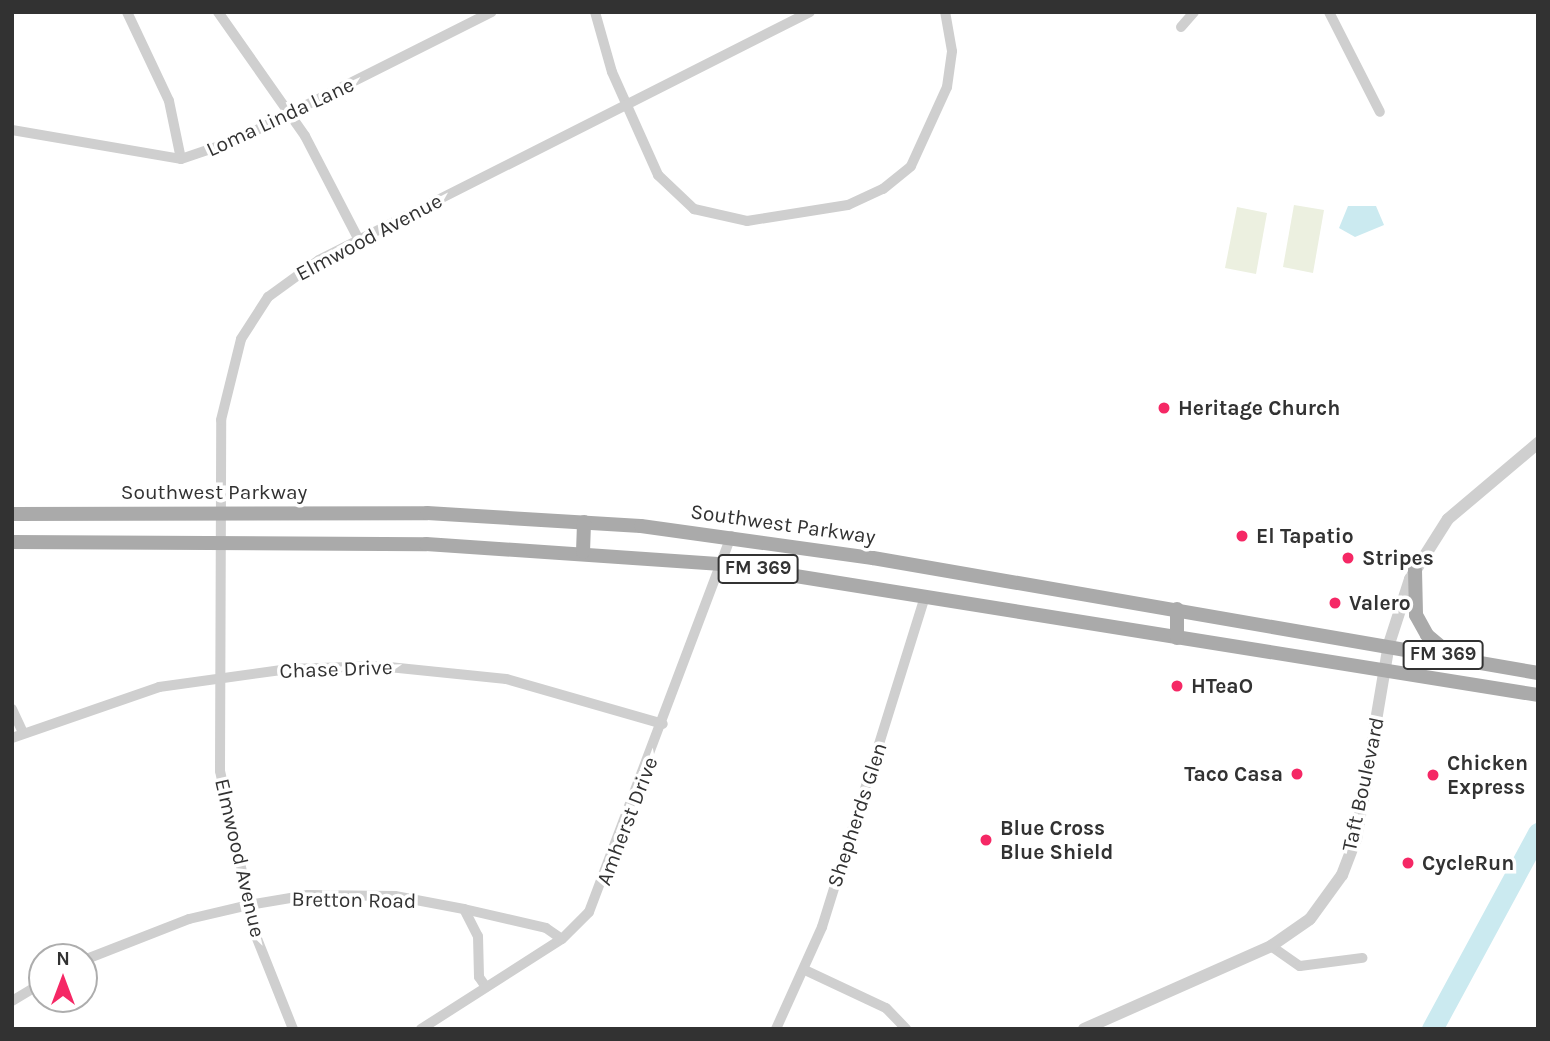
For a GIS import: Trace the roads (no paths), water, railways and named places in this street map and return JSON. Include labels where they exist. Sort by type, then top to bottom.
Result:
[{"type":"main road","name":"Southwest Parkway","points":[[12,514],[220,513],[584,522],[732,536],[1389,644],[1538,673]]},
{"type":"main road","points":[[583,552],[584,522]]},
{"type":"main road","name":"FM 369","points":[[12,542],[583,552],[721,564],[1538,695]]},
{"type":"main road","points":[[1415,570],[1416,615],[1427,635],[1454,657]]},
{"type":"main road","points":[[1177,609],[1177,638]]},
{"type":"street","points":[[127,12],[169,101],[181,159]]},
{"type":"street","points":[[218,12],[290,115],[359,240]]},
{"type":"street","name":"Loma Linda Lane","points":[[12,130],[181,159],[290,115],[492,12]]},
{"type":"street","points":[[595,12],[626,104],[658,175],[694,209],[747,221],[848,205],[894,181],[931,132],[952,51],[945,12]]},
{"type":"street","name":"Elmwood Avenue","points":[[293,1029],[249,905],[226,815],[217,677],[220,513],[225,392],[246,330],[289,279],[359,240],[810,12]]},
{"type":"street","points":[[1181,27],[1194,12]]},
{"type":"street","points":[[1329,12],[1380,112]]},
{"type":"street","name":"Taft Boulevard","points":[[1084,1029],[1270,946],[1310,919],[1342,875],[1356,839],[1389,644],[1415,570],[1448,519],[1538,443]]},
{"type":"street","name":"Amherst Drive","points":[[421,1029],[562,939],[600,893],[732,536]]},
{"type":"street","name":"Shepherds Glen","points":[[775,1029],[807,971],[925,597]]},
{"type":"street","name":"Chase Drive","points":[[12,738],[124,696],[217,677],[379,666],[443,670],[506,679],[663,723]]},
{"type":"street","points":[[12,709],[23,733]]},
{"type":"street","name":"Bretton Road","points":[[98,955],[189,919],[308,895],[395,896],[546,928],[562,939]]},
{"type":"street","points":[[464,909],[478,936],[479,977],[486,987]]},
{"type":"street","points":[[1270,946],[1300,966],[1362,958]]},
{"type":"street","points":[[807,971],[886,1008],[906,1029]]},
{"type":"street","points":[[12,1001],[28,992]]},
{"type":"water","points":[[1348,206],[1376,206],[1384,225],[1355,237],[1339,228]]},
{"type":"waterway","points":[[1432,1029],[1538,833]]},
{"type":"place","name":"Heritage Church","points":[[1164,408]]},
{"type":"place","name":"El Tapatio","points":[[1242,536]]},
{"type":"place","name":"Stripes","points":[[1348,558]]},
{"type":"place","name":"Valero","points":[[1335,603]]},
{"type":"place","name":"HTeaO","points":[[1177,686]]},
{"type":"place","name":"Taco Casa","points":[[1297,774]]},
{"type":"place","name":"Chicken Express","points":[[1433,775]]},
{"type":"place","name":"Blue Cross Blue Shield","points":[[986,840]]},
{"type":"place","name":"CycleRun","points":[[1408,863]]}]
